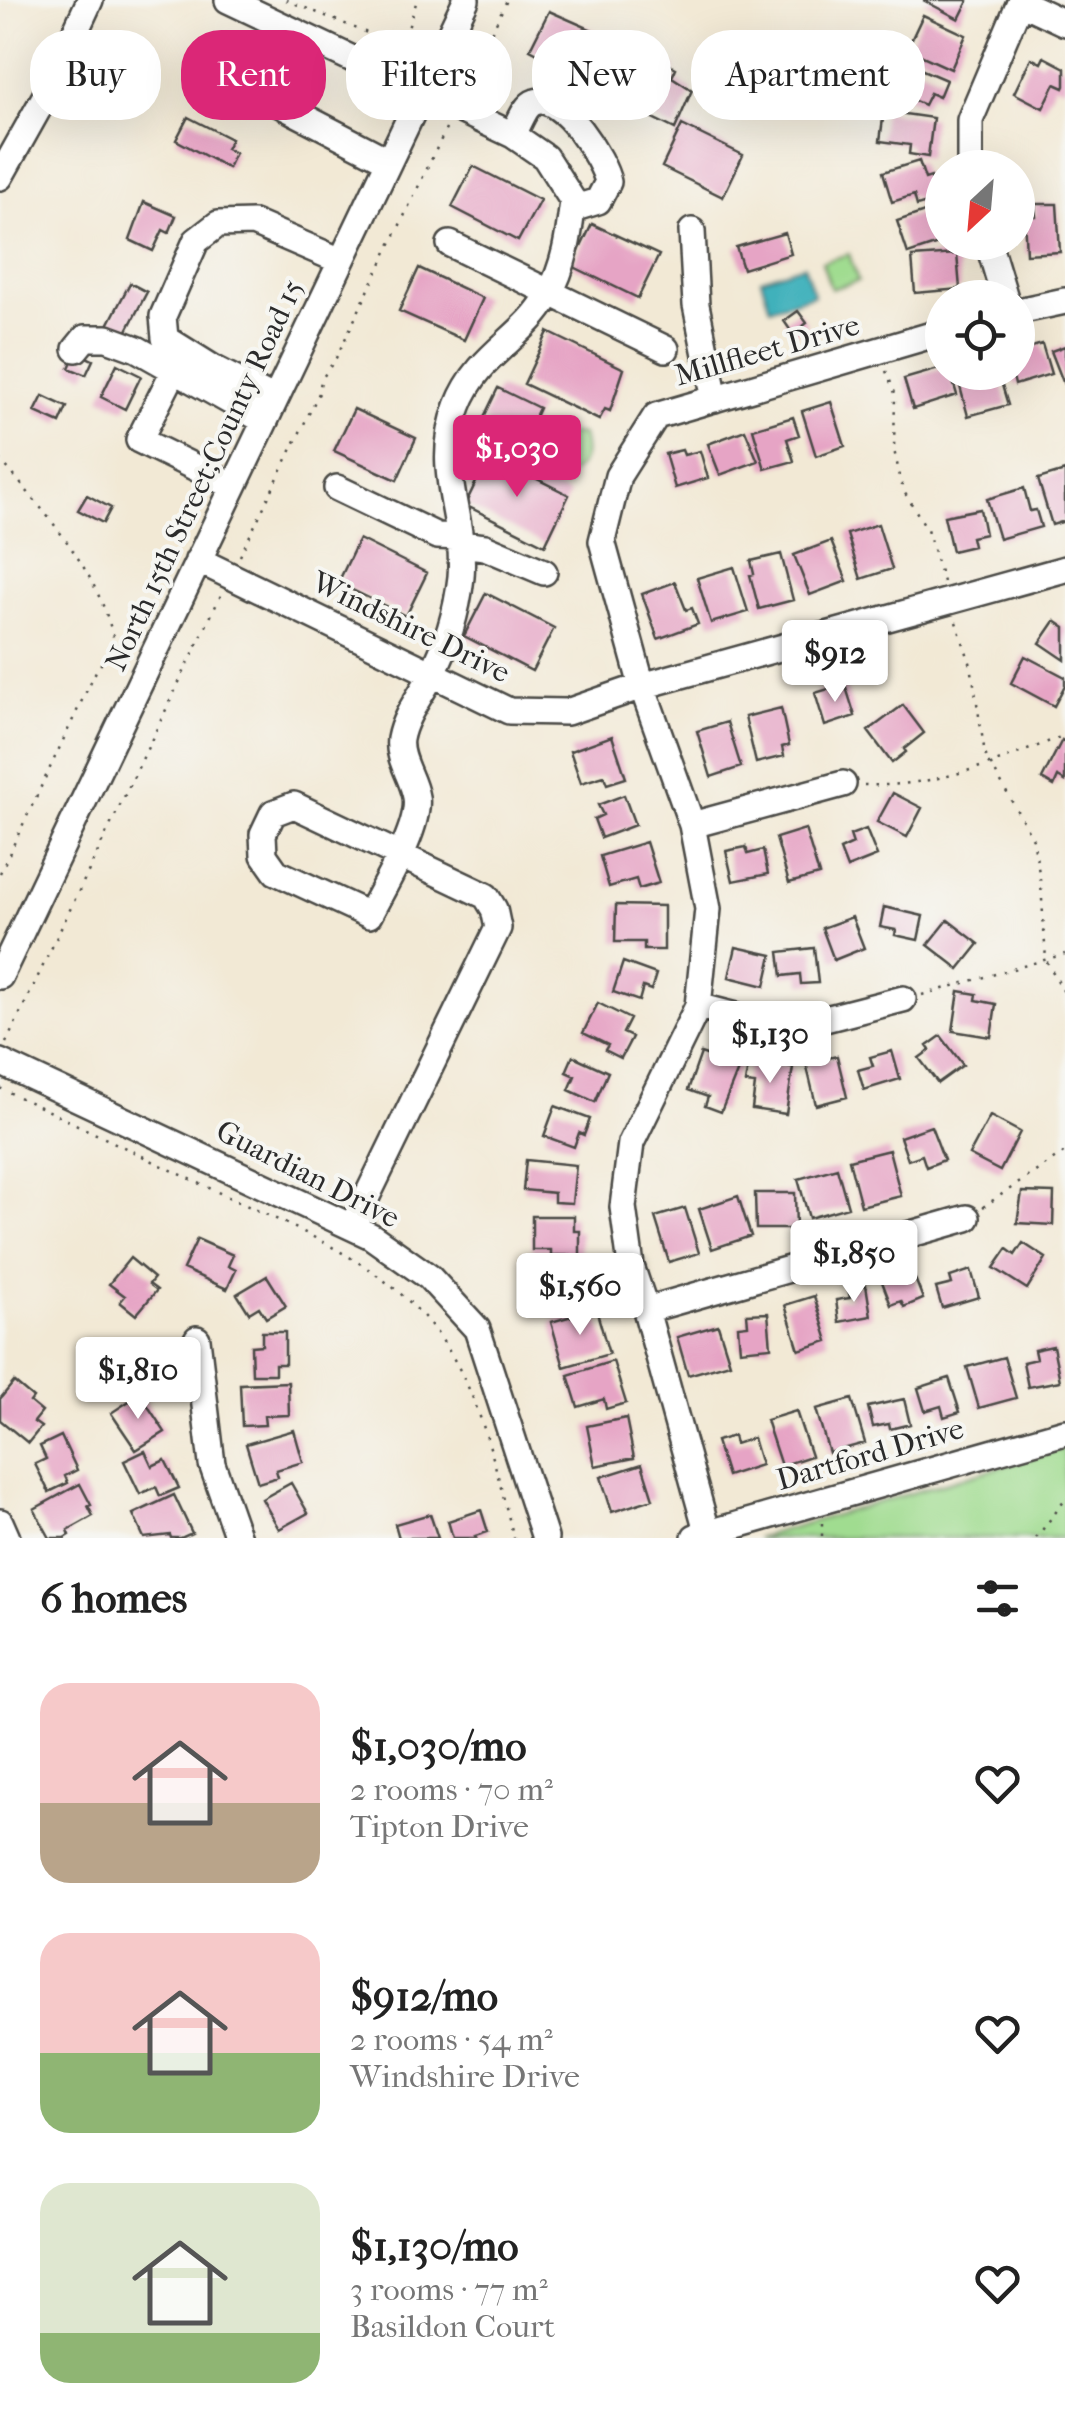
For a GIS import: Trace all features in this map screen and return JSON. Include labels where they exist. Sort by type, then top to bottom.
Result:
[{"type":"street","points":[[0,178],[47,93],[90,0]]},
{"type":"street","points":[[228,0],[346,54]]},
{"type":"street","name":"North 15th Street;County Road 15","points":[[452,30],[466,0]]},
{"type":"street","points":[[970,150],[970,120],[1020,2],[1065,23]]},
{"type":"street","points":[[512,135],[530,104],[538,100],[548,102],[578,127],[596,152],[608,182],[598,201],[572,210]]},
{"type":"street","points":[[310,120],[389,161]]},
{"type":"street","name":"North 15th Street;County Road 15","points":[[0,976],[409,120]]},
{"type":"street","points":[[352,1227],[498,928],[494,908],[486,896],[398,854],[294,804],[274,813],[264,834],[264,854],[276,872],[369,915],[398,854],[415,819],[416,798],[399,743],[406,719],[432,675],[455,619],[461,574],[460,541],[448,482],[448,442],[458,405],[478,368],[521,328],[550,292],[566,258],[573,201],[545,158],[483,120]]},
{"type":"street","points":[[270,411],[165,338],[163,316],[196,241],[218,224],[253,223],[342,261]]},
{"type":"street","points":[[692,231],[696,305],[715,399]]},
{"type":"street","points":[[450,244],[666,349]]},
{"type":"street","points":[[1035,307],[1065,301]]},
{"type":"street","name":"Millfleet Drive","points":[[698,1006],[708,909],[692,825],[642,686],[602,541],[618,476],[656,416],[925,337]]},
{"type":"street","points":[[76,349],[85,338],[108,338],[137,349],[174,372],[270,411]]},
{"type":"street","points":[[174,372],[139,440],[234,486]]},
{"type":"street","points":[[336,488],[437,536],[485,548],[544,572]]},
{"type":"street","name":"Windshire Drive","points":[[198,560],[509,711],[566,712],[642,686],[1065,569]]},
{"type":"street","points":[[692,825],[843,784]]},
{"type":"street","points":[[703,1536],[646,1310],[631,1266],[623,1207],[631,1143],[698,1006],[756,1021],[798,1026],[903,999]]},
{"type":"street","name":"Guardian Drive","points":[[0,1062],[370,1236],[429,1277],[477,1330],[545,1538]]},
{"type":"street","points":[[646,1310],[967,1218]]},
{"type":"street","points":[[197,1339],[212,1464],[238,1538]]},
{"type":"street","name":"Dartford Drive","points":[[703,1536],[1065,1432]]},
{"type":"street","points":[[0,1522],[7,1538]]},
{"type":"path","points":[[286,0],[402,47],[417,0]]},
{"type":"path","points":[[493,30],[507,0]]},
{"type":"path","points":[[0,1054],[319,393],[321,380],[336,358],[451,120]]},
{"type":"path","points":[[878,351],[895,392],[894,450],[904,490],[927,529],[971,665],[985,754],[1033,839],[1041,884],[1046,960],[1065,994]]},
{"type":"path","points":[[0,459],[81,562],[100,602],[116,654]]},
{"type":"path","points":[[0,873],[96,671],[103,661],[130,650]]},
{"type":"path","points":[[843,784],[930,779],[992,765],[1065,735]]},
{"type":"path","points":[[903,999],[1065,954]]},
{"type":"path","points":[[0,1088],[322,1242],[392,1286],[423,1315],[466,1381],[514,1538]]},
{"type":"path","points":[[967,1218],[1065,1152]]},
{"type":"path","points":[[1036,1538],[1065,1500]]},
{"type":"green space","points":[[849,254],[858,281],[831,289],[822,262]]},
{"type":"green space","points":[[572,434],[582,435],[585,453],[579,467],[569,474],[557,464],[556,454],[561,442]]},
{"type":"green space","points":[[1065,1448],[1065,1538],[756,1538]]},
{"type":"water","points":[[804,265],[814,295],[770,308],[761,279]]},
{"type":"building","points":[[923,0],[966,0],[968,1],[959,19]]},
{"type":"building","points":[[549,11],[592,30],[540,30]]},
{"type":"building","points":[[923,15],[966,35],[951,69],[925,57],[925,30],[916,30]]},
{"type":"building","points":[[1044,57],[1065,68],[1065,86],[1055,84],[1043,108],[1014,93],[1031,58],[1041,63]]},
{"type":"building","points":[[671,65],[676,68],[672,77],[691,89],[675,129],[657,120],[671,120]]},
{"type":"building","points":[[925,71],[946,80],[939,97],[930,93],[925,103]]},
{"type":"building","points":[[933,118],[925,157],[909,154],[910,145],[880,141],[883,120]]},
{"type":"building","points":[[186,120],[194,120],[231,139],[226,149],[235,153],[228,168],[176,140]]},
{"type":"building","points":[[682,125],[743,155],[723,197],[662,167]]},
{"type":"building","points":[[919,161],[925,179],[925,204],[917,206],[914,195],[892,202],[883,172]]},
{"type":"building","points":[[473,166],[540,200],[518,241],[452,207]]},
{"type":"building","points":[[144,202],[176,216],[169,233],[163,230],[153,251],[130,240]]},
{"type":"building","points":[[1035,204],[1057,204],[1060,252],[1035,253]]},
{"type":"building","points":[[925,212],[925,248],[908,254],[897,221]]},
{"type":"building","points":[[592,224],[659,255],[638,298],[572,266]]},
{"type":"building","points":[[785,233],[791,254],[743,269],[736,247]]},
{"type":"building","points":[[912,257],[958,260],[959,280],[925,280],[925,292],[915,293]]},
{"type":"building","points":[[419,268],[483,298],[464,340],[399,311]]},
{"type":"building","points":[[130,283],[147,292],[123,338],[106,329]]},
{"type":"building","points":[[798,311],[807,323],[793,334],[784,321]]},
{"type":"building","points":[[548,332],[624,369],[610,411],[605,409],[599,420],[524,384]]},
{"type":"building","points":[[1042,344],[1051,374],[1035,379],[1035,346]]},
{"type":"building","points":[[1065,346],[1065,387],[1051,351]]},
{"type":"building","points":[[76,352],[93,360],[86,375],[69,368]]},
{"type":"building","points":[[117,364],[141,376],[125,409],[101,397]]},
{"type":"building","points":[[925,373],[925,390],[955,390],[957,395],[913,409],[904,379]]},
{"type":"building","points":[[498,388],[539,408],[519,452],[482,435],[488,421],[483,419]]},
{"type":"building","points":[[961,390],[1003,390],[1008,405],[968,416]]},
{"type":"building","points":[[43,396],[67,407],[60,423],[35,412]]},
{"type":"building","points":[[831,402],[845,446],[816,456],[802,411]]},
{"type":"building","points":[[354,409],[416,438],[397,480],[334,451]]},
{"type":"building","points":[[793,417],[799,435],[787,439],[794,461],[765,469],[753,429]]},
{"type":"building","points":[[745,430],[758,461],[720,475],[708,444]]},
{"type":"building","points":[[682,450],[684,455],[700,451],[708,478],[675,488],[665,454]]},
{"type":"building","points":[[489,455],[569,495],[545,545],[465,505]]},
{"type":"building","points":[[1065,471],[1065,521],[1052,525],[1038,479]]},
{"type":"building","points":[[1024,488],[1030,511],[1036,510],[1041,527],[999,539],[987,499]]},
{"type":"building","points":[[87,495],[111,508],[103,523],[78,510]]},
{"type":"building","points":[[980,509],[985,534],[971,537],[973,546],[952,551],[944,516]]},
{"type":"building","points":[[878,524],[892,569],[861,579],[847,534]]},
{"type":"building","points":[[359,539],[427,573],[406,616],[338,583]]},
{"type":"building","points":[[831,541],[847,581],[810,595],[794,555]]},
{"type":"building","points":[[781,554],[793,600],[759,609],[750,575],[754,574],[751,561]]},
{"type":"building","points":[[734,567],[748,612],[711,623],[697,578]]},
{"type":"building","points":[[675,582],[686,610],[692,608],[698,624],[658,639],[642,594]]},
{"type":"building","points":[[486,593],[554,628],[532,671],[464,636]]},
{"type":"building","points":[[1055,621],[1065,628],[1065,660],[1040,643]]},
{"type":"building","points":[[1025,656],[1065,677],[1054,706],[1011,683]]},
{"type":"building","points":[[845,684],[855,716],[825,726],[815,693]]},
{"type":"building","points":[[903,705],[924,733],[892,763],[868,731]]},
{"type":"building","points":[[781,708],[789,745],[782,747],[784,756],[756,763],[745,717]]},
{"type":"building","points":[[727,722],[741,767],[711,777],[697,731]]},
{"type":"building","points":[[612,736],[626,778],[607,784],[604,776],[581,783],[570,751]]},
{"type":"building","points":[[1062,740],[1065,781],[1058,777],[1054,786],[1042,779]]},
{"type":"building","points":[[893,793],[922,808],[907,837],[877,822]]},
{"type":"building","points":[[624,795],[635,825],[601,838],[594,819],[603,815],[598,805]]},
{"type":"building","points":[[805,829],[819,875],[789,883],[776,838]]},
{"type":"building","points":[[866,829],[877,856],[847,868],[840,850],[853,844],[850,835]]},
{"type":"building","points":[[646,842],[659,883],[639,889],[636,879],[609,887],[600,856]]},
{"type":"building","points":[[746,847],[748,854],[763,850],[768,874],[733,881],[726,851]]},
{"type":"building","points":[[616,905],[664,906],[664,950],[644,950],[644,942],[615,942]]},
{"type":"building","points":[[884,907],[923,916],[918,940],[880,927]]},
{"type":"building","points":[[852,917],[864,948],[834,960],[822,928]]},
{"type":"building","points":[[948,920],[979,944],[959,969],[928,945]]},
{"type":"building","points":[[736,947],[772,955],[765,986],[729,977]]},
{"type":"building","points":[[814,948],[818,983],[801,984],[800,974],[782,976],[779,952]]},
{"type":"building","points":[[623,962],[656,974],[651,990],[643,987],[639,1001],[613,992]]},
{"type":"building","points":[[959,991],[977,994],[976,1000],[996,1004],[991,1037],[953,1031]]},
{"type":"building","points":[[598,1003],[630,1019],[623,1033],[632,1037],[621,1058],[605,1050],[608,1045],[583,1033]]},
{"type":"building","points":[[941,1036],[963,1065],[938,1083],[919,1058]]},
{"type":"building","points":[[711,1049],[742,1060],[721,1112],[705,1106],[708,1097],[688,1090],[701,1053],[709,1056]]},
{"type":"building","points":[[892,1051],[900,1079],[864,1090],[858,1070],[873,1066],[870,1057]]},
{"type":"building","points":[[573,1056],[608,1072],[595,1102],[569,1090],[575,1076],[566,1072]]},
{"type":"building","points":[[837,1056],[847,1097],[816,1105],[806,1063]]},
{"type":"building","points":[[749,1061],[793,1067],[786,1114],[752,1109],[755,1084],[745,1083]]},
{"type":"building","points":[[555,1106],[590,1119],[574,1147],[544,1136]]},
{"type":"building","points":[[990,1116],[1020,1132],[1000,1171],[969,1155]]},
{"type":"building","points":[[931,1126],[944,1160],[926,1167],[922,1155],[908,1160],[900,1137]]},
{"type":"building","points":[[889,1150],[901,1196],[861,1206],[849,1160]]},
{"type":"building","points":[[526,1160],[576,1165],[572,1203],[554,1202],[554,1193],[523,1190]]},
{"type":"building","points":[[837,1168],[848,1207],[809,1218],[798,1179]]},
{"type":"building","points":[[1022,1192],[1054,1193],[1053,1225],[1017,1223]]},
{"type":"building","points":[[755,1193],[795,1193],[796,1229],[756,1229]]},
{"type":"building","points":[[738,1196],[751,1236],[712,1249],[699,1209]]},
{"type":"building","points":[[685,1208],[699,1253],[669,1262],[655,1217]]},
{"type":"building","points":[[532,1216],[574,1216],[574,1231],[580,1231],[580,1256],[532,1250]]},
{"type":"building","points":[[197,1239],[233,1255],[228,1266],[236,1270],[227,1289],[183,1269]]},
{"type":"building","points":[[1023,1243],[1046,1258],[1027,1289],[994,1268],[1007,1249],[1015,1255]]},
{"type":"building","points":[[130,1258],[154,1278],[149,1284],[157,1290],[136,1315],[120,1302],[125,1296],[109,1284]]},
{"type":"building","points":[[577,1258],[593,1302],[564,1313],[545,1269]]},
{"type":"building","points":[[911,1268],[923,1299],[904,1307],[901,1301],[891,1305],[881,1279]]},
{"type":"building","points":[[971,1270],[979,1297],[942,1308],[936,1288],[952,1284],[950,1277]]},
{"type":"building","points":[[267,1276],[286,1306],[266,1318],[259,1307],[249,1313],[237,1294]]},
{"type":"building","points":[[866,1285],[871,1316],[839,1322],[836,1300],[850,1298],[848,1288]]},
{"type":"building","points":[[814,1296],[828,1341],[799,1350],[785,1305]]},
{"type":"building","points":[[596,1309],[609,1354],[564,1367],[551,1322]]},
{"type":"building","points":[[768,1313],[771,1347],[740,1350],[738,1326],[748,1325],[747,1314]]},
{"type":"building","points":[[718,1325],[730,1363],[688,1375],[677,1337]]},
{"type":"building","points":[[262,1332],[285,1332],[285,1364],[275,1364],[275,1374],[252,1374],[251,1346],[262,1345]]},
{"type":"building","points":[[133,1337],[142,1378],[121,1382],[120,1374],[89,1381],[82,1348]]},
{"type":"building","points":[[1053,1346],[1060,1381],[1028,1387],[1023,1362],[1036,1359],[1034,1350]]},
{"type":"building","points":[[1004,1357],[1016,1398],[979,1408],[967,1367]]},
{"type":"building","points":[[613,1361],[626,1403],[606,1409],[604,1399],[578,1407],[568,1375]]},
{"type":"building","points":[[949,1378],[960,1412],[944,1417],[941,1406],[925,1411],[918,1388]]},
{"type":"building","points":[[14,1382],[42,1412],[34,1422],[41,1427],[28,1443],[0,1420],[0,1399]]},
{"type":"building","points":[[288,1382],[289,1415],[264,1416],[265,1425],[242,1426],[240,1384]]},
{"type":"building","points":[[140,1394],[165,1432],[136,1450],[111,1413]]},
{"type":"building","points":[[852,1399],[865,1443],[829,1453],[816,1409]]},
{"type":"building","points":[[904,1399],[910,1424],[890,1429],[889,1424],[873,1427],[868,1407]]},
{"type":"building","points":[[796,1411],[811,1456],[781,1466],[766,1420]]},
{"type":"building","points":[[626,1418],[634,1458],[595,1466],[587,1426]]},
{"type":"building","points":[[294,1430],[303,1462],[276,1470],[278,1477],[258,1483],[246,1444]]},
{"type":"building","points":[[61,1436],[77,1470],[65,1476],[68,1483],[49,1492],[35,1464],[46,1459],[40,1446]]},
{"type":"building","points":[[733,1436],[735,1444],[753,1438],[761,1465],[727,1476],[716,1441]]},
{"type":"building","points":[[145,1451],[152,1466],[165,1460],[179,1488],[160,1496],[156,1487],[140,1494],[124,1461]]},
{"type":"building","points":[[642,1464],[653,1499],[612,1512],[601,1477]]},
{"type":"building","points":[[291,1483],[308,1513],[279,1529],[262,1499]]},
{"type":"building","points":[[80,1484],[93,1516],[68,1530],[70,1535],[65,1538],[50,1538],[34,1509]]},
{"type":"building","points":[[174,1495],[192,1533],[181,1538],[144,1538],[133,1514]]},
{"type":"building","points":[[481,1510],[488,1532],[476,1538],[453,1538],[448,1521]]},
{"type":"building","points":[[430,1514],[438,1538],[399,1538],[395,1524]]}]
